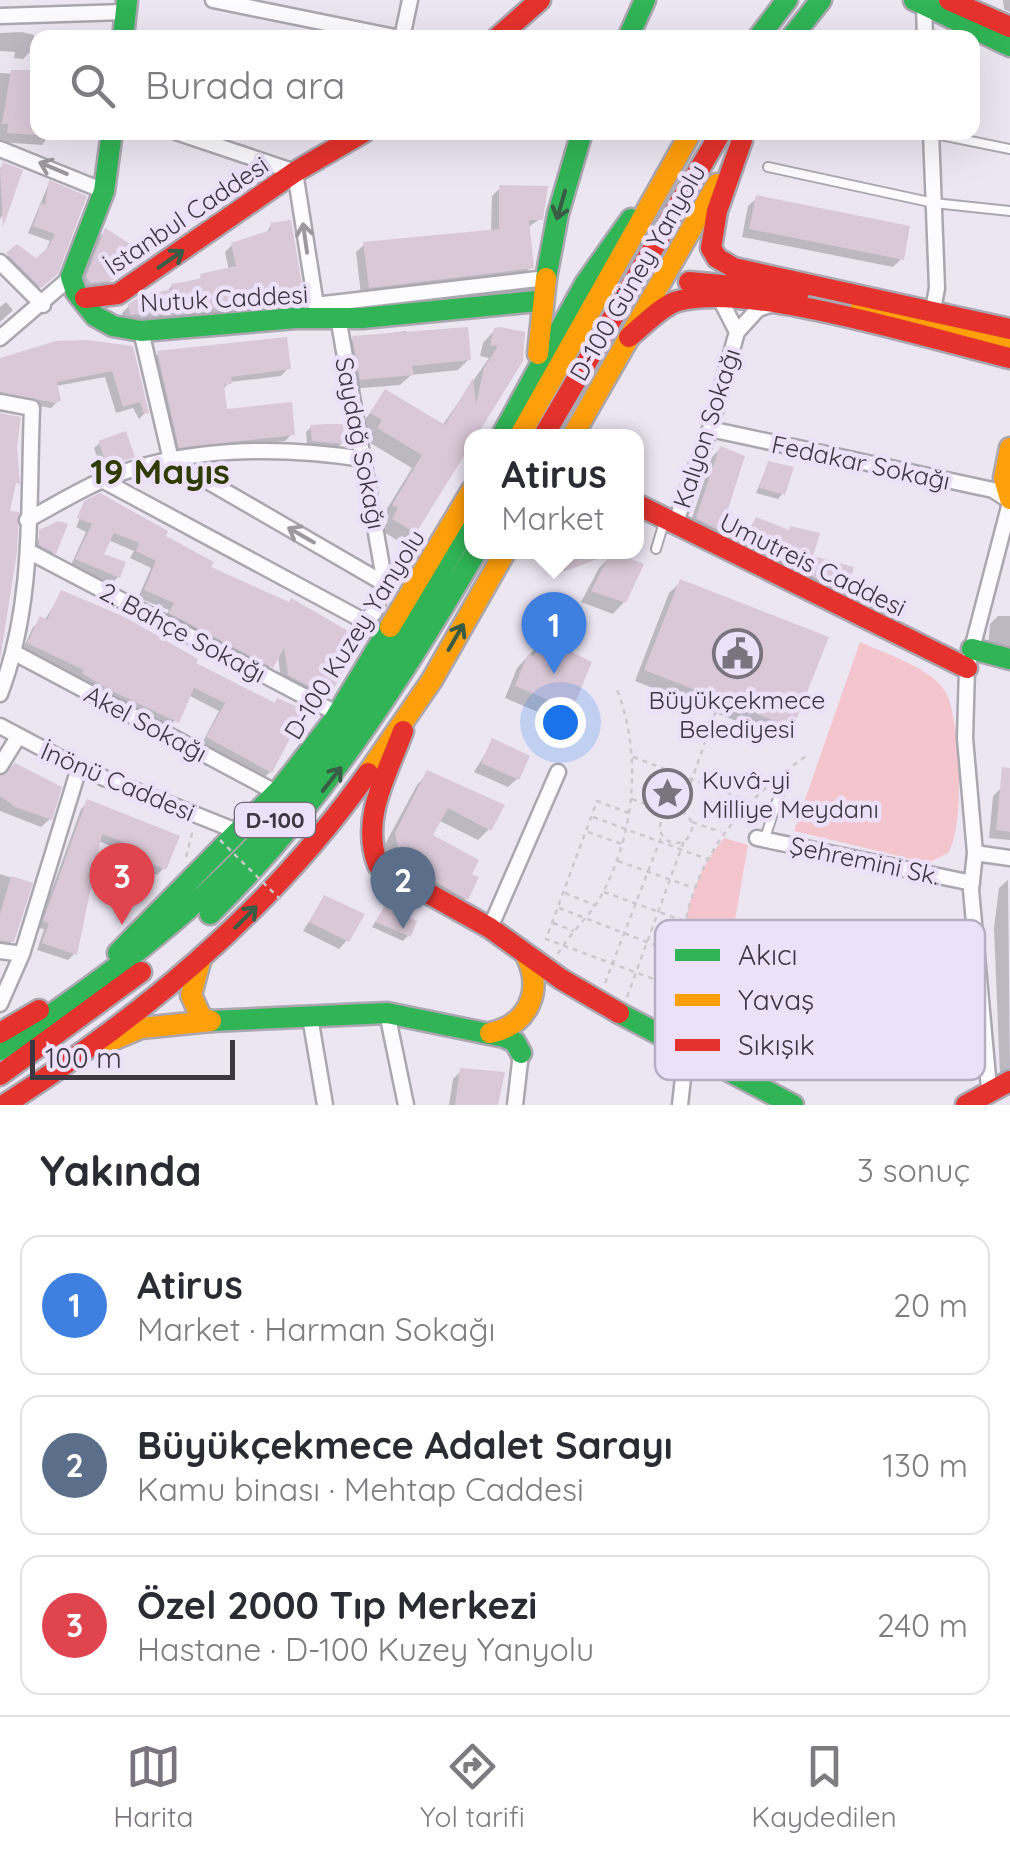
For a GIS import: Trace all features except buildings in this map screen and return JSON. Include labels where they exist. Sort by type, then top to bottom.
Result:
[{"type":"main road","points":[[505,30],[540,0]]},
{"type":"main road","points":[[632,30],[645,0]]},
{"type":"main road","points":[[764,30],[787,0]]},
{"type":"main road","points":[[796,30],[820,0]]},
{"type":"main road","points":[[949,0],[1010,26]]},
{"type":"main road","points":[[919,2],[977,30]]},
{"type":"main road","points":[[980,31],[1010,46]]},
{"type":"main road","points":[[85,298],[76,292],[71,277],[104,190],[111,140]]},
{"type":"main road","name":"İstanbul Caddesi","points":[[85,298],[118,294],[295,172],[350,140]]},
{"type":"main road","points":[[534,378],[539,291],[580,140]]},
{"type":"main road","points":[[505,429],[585,284],[684,140]]},
{"type":"main road","points":[[523,429],[686,140]]},
{"type":"main road","points":[[547,429],[716,140]]},
{"type":"main road","name":"D-100 Güney Yanyolu","points":[[576,429],[741,140]]},
{"type":"main road","points":[[742,140],[711,232],[712,252],[718,260],[734,268],[1010,330]]},
{"type":"main road","name":"Nutuk Caddesi","points":[[85,298],[96,316],[113,326],[141,331],[562,290],[585,284]]},
{"type":"main road","points":[[688,286],[798,292],[1010,344]]},
{"type":"main road","points":[[629,337],[676,302],[719,297],[776,303],[1010,358]]},
{"type":"main road","points":[[1010,448],[1004,478],[1010,501]]},
{"type":"main road","name":"D-100 Kuzey Yanyolu","points":[[0,1033],[44,1008],[125,948],[229,836],[277,793],[338,714],[464,503]]},
{"type":"main road","name":"Umutreis Caddesi","points":[[644,508],[969,658],[1010,660]]},
{"type":"main road","name":"D-100","points":[[0,1050],[111,975],[164,932],[220,880],[297,796],[351,718],[464,531]]},
{"type":"main road","name":"D-100","points":[[0,1075],[134,979],[268,856],[372,725],[472,559]]},
{"type":"main road","points":[[82,1058],[129,1023],[201,958],[308,852],[406,721],[502,559]]},
{"type":"main road","points":[[406,721],[369,826],[371,852],[392,876],[490,928],[527,957],[655,1025]]},
{"type":"main road","points":[[488,1033],[507,1031],[524,1020],[533,988],[527,957]]},
{"type":"main road","points":[[201,958],[191,996],[201,1017],[210,1021]]},
{"type":"main road","points":[[521,1053],[542,986],[557,972]]},
{"type":"main road","points":[[7,1104],[140,1028],[210,1021],[387,1014],[488,1033],[515,1042],[521,1053]]},
{"type":"main road","points":[[750,1080],[793,1105]]},
{"type":"main road","points":[[966,1105],[999,1090]]},
{"type":"street","points":[[213,0],[361,30]]},
{"type":"street","points":[[403,30],[410,0]]},
{"type":"street","points":[[919,2],[924,30]]},
{"type":"street","points":[[0,16],[126,6]]},
{"type":"street","points":[[200,140],[295,172]]},
{"type":"street","points":[[930,140],[937,288],[933,310]]},
{"type":"street","points":[[0,149],[104,190]]},
{"type":"street","name":"Saydağ Sokağı","points":[[295,172],[323,313],[364,459],[385,584]]},
{"type":"street","points":[[0,262],[42,305]]},
{"type":"street","points":[[0,338],[71,277]]},
{"type":"street","name":"Kalyon Sokağı","points":[[719,297],[736,332]]},
{"type":"street","name":"Kalyon Sokağı","points":[[670,522],[710,429],[736,332],[758,309],[776,303]]},
{"type":"street","points":[[102,480],[364,620],[374,614],[385,584],[171,460],[141,331]]},
{"type":"street","points":[[0,402],[32,408],[28,551],[16,653],[0,694]]},
{"type":"street","name":"Fedakar Sokağı","points":[[710,429],[993,490],[1010,501]]},
{"type":"street","points":[[27,520],[102,480],[171,460],[309,450],[364,459]]},
{"type":"street","points":[[977,920],[965,738],[969,658],[1010,501]]},
{"type":"street","name":"2. Bahçe Sokağı","points":[[28,551],[338,714]]},
{"type":"street","name":"Akel Sokağı","points":[[16,653],[277,793]]},
{"type":"street","name":"İnönü Caddesi","points":[[0,726],[79,768],[196,814],[229,836]]},
{"type":"street","points":[[0,766],[18,737]]},
{"type":"street","points":[[0,1004],[22,954],[79,768]]},
{"type":"street","points":[[490,928],[558,772]]},
{"type":"street","name":"Şehremini Sk.","points":[[761,838],[972,883]]},
{"type":"street","points":[[975,853],[1010,858]]},
{"type":"street","points":[[0,951],[22,954]]},
{"type":"street","points":[[985,983],[999,1090]]},
{"type":"street","points":[[0,1022],[44,1008]]},
{"type":"street","points":[[387,1014],[406,1105]]},
{"type":"street","points":[[310,1017],[325,1105]]},
{"type":"street","points":[[515,1105],[521,1053]]},
{"type":"street","points":[[680,1105],[682,1080]]},
{"type":"lane","points":[[964,140],[1010,149]]},
{"type":"lane","points":[[768,167],[934,203],[1010,211]]},
{"type":"lane","points":[[656,549],[670,522]]},
{"type":"lane","points":[[761,838],[779,795]]},
{"type":"path","points":[[557,972],[563,946],[603,892],[626,830],[632,756],[616,687]]},
{"type":"path","points":[[681,811],[720,699]]},
{"type":"path","points":[[603,892],[684,920],[693,888],[722,832],[750,800],[809,754]]},
{"type":"path","points":[[632,756],[750,800]]},
{"type":"path","points":[[631,798],[668,812],[681,811],[692,822],[722,832]]},
{"type":"path","points":[[629,813],[597,801],[546,939],[655,979]]},
{"type":"path","points":[[601,994],[662,835],[660,822],[668,812]]},
{"type":"path","points":[[184,864],[196,814]]},
{"type":"path","points":[[592,816],[708,859]]},
{"type":"path","points":[[623,1006],[684,841],[692,833],[692,822]]},
{"type":"path","points":[[586,831],[622,844]]},
{"type":"path","points":[[662,835],[672,843],[684,841]]},
{"type":"path","points":[[229,836],[284,903]]},
{"type":"path","points":[[617,861],[693,888]]},
{"type":"path","points":[[563,892],[595,905]]},
{"type":"path","points":[[558,908],[655,945]]},
{"type":"path","points":[[552,922],[575,932]]},
{"type":"shaded area","points":[[860,642],[931,676],[946,693],[951,707],[958,749],[957,821],[948,853],[928,863],[794,831]]},
{"type":"shaded area","points":[[724,838],[748,845],[735,920],[686,920],[697,882]]},
{"type":"traffic: fast","points":[[124,30],[127,0]]},
{"type":"traffic: fast","points":[[632,30],[645,0]]},
{"type":"traffic: fast","points":[[764,30],[787,0]]},
{"type":"traffic: fast","points":[[797,30],[821,0]]},
{"type":"traffic: fast","points":[[914,0],[977,30]]},
{"type":"traffic: fast","points":[[980,32],[1010,46]]},
{"type":"traffic: fast","points":[[111,140],[104,191],[71,277],[76,292],[95,316],[113,326],[141,331],[296,318],[362,318],[537,301]]},
{"type":"traffic: fast","points":[[546,278],[558,214],[580,140]]},
{"type":"traffic: fast","points":[[505,429],[585,284],[631,219]]},
{"type":"traffic: fast","points":[[0,1050],[171,924],[264,835],[351,722],[464,532]]},
{"type":"traffic: fast","points":[[210,914],[322,787],[387,696],[472,559]]},
{"type":"traffic: fast","points":[[118,953],[281,788],[334,720],[390,627]]},
{"type":"traffic: fast","points":[[972,649],[1010,659]]},
{"type":"traffic: fast","points":[[211,1021],[387,1013],[504,1037],[515,1042],[521,1053]]},
{"type":"traffic: fast","points":[[619,1013],[655,1032]]},
{"type":"traffic: fast","points":[[746,1080],[793,1105]]},
{"type":"traffic: slow","points":[[524,429],[686,140]]},
{"type":"traffic: slow","points":[[577,429],[717,184]]},
{"type":"traffic: slow","points":[[538,354],[546,278]]},
{"type":"traffic: slow","points":[[861,307],[1010,341]]},
{"type":"traffic: slow","points":[[1010,448],[1004,478],[1010,499]]},
{"type":"traffic: slow","points":[[390,627],[464,503]]},
{"type":"traffic: slow","points":[[368,773],[432,680],[501,559]]},
{"type":"traffic: slow","points":[[490,1033],[514,1023],[529,1005],[533,983],[527,957]]},
{"type":"traffic: slow","points":[[110,1041],[141,1028],[211,1021],[201,1017],[191,995],[201,958]]},
{"type":"traffic: jam","points":[[506,30],[540,0]]},
{"type":"traffic: jam","points":[[949,0],[1010,27]]},
{"type":"traffic: jam","points":[[85,298],[118,294],[295,172],[350,140]]},
{"type":"traffic: jam","points":[[548,429],[716,140]]},
{"type":"traffic: jam","points":[[742,140],[717,211],[711,248],[717,258],[734,268],[1010,329]]},
{"type":"traffic: jam","points":[[689,282],[799,292]]},
{"type":"traffic: jam","points":[[629,337],[659,311],[678,301],[709,297],[749,299],[842,315],[1010,358]]},
{"type":"traffic: jam","points":[[644,508],[967,668]]},
{"type":"traffic: jam","points":[[403,731],[374,814],[373,848],[378,865],[490,928],[561,979],[619,1013]]},
{"type":"traffic: jam","points":[[4,1105],[106,1035],[202,957],[290,870],[368,773]]},
{"type":"traffic: jam","points":[[0,1075],[141,972]]},
{"type":"traffic: jam","points":[[0,1033],[39,1010]]},
{"type":"traffic: jam","points":[[966,1105],[1010,1081]]},
{"type":"place","name":"Büyükçekmece Belediyesi","points":[[737,653]]},
{"type":"place","name":"Atirus","points":[[554,674]]},
{"type":"place","name":"Kuvâ-yi Milliye Meydanı","points":[[667,793]]},
{"type":"place","name":"Özel 2000 Tıp Merkezi","points":[[122,925]]},
{"type":"place","name":"Büyükçekmece Adalet Sarayı","points":[[403,929]]},
{"type":"district","name":"19 Mayıs","points":[[160,471]]}]
